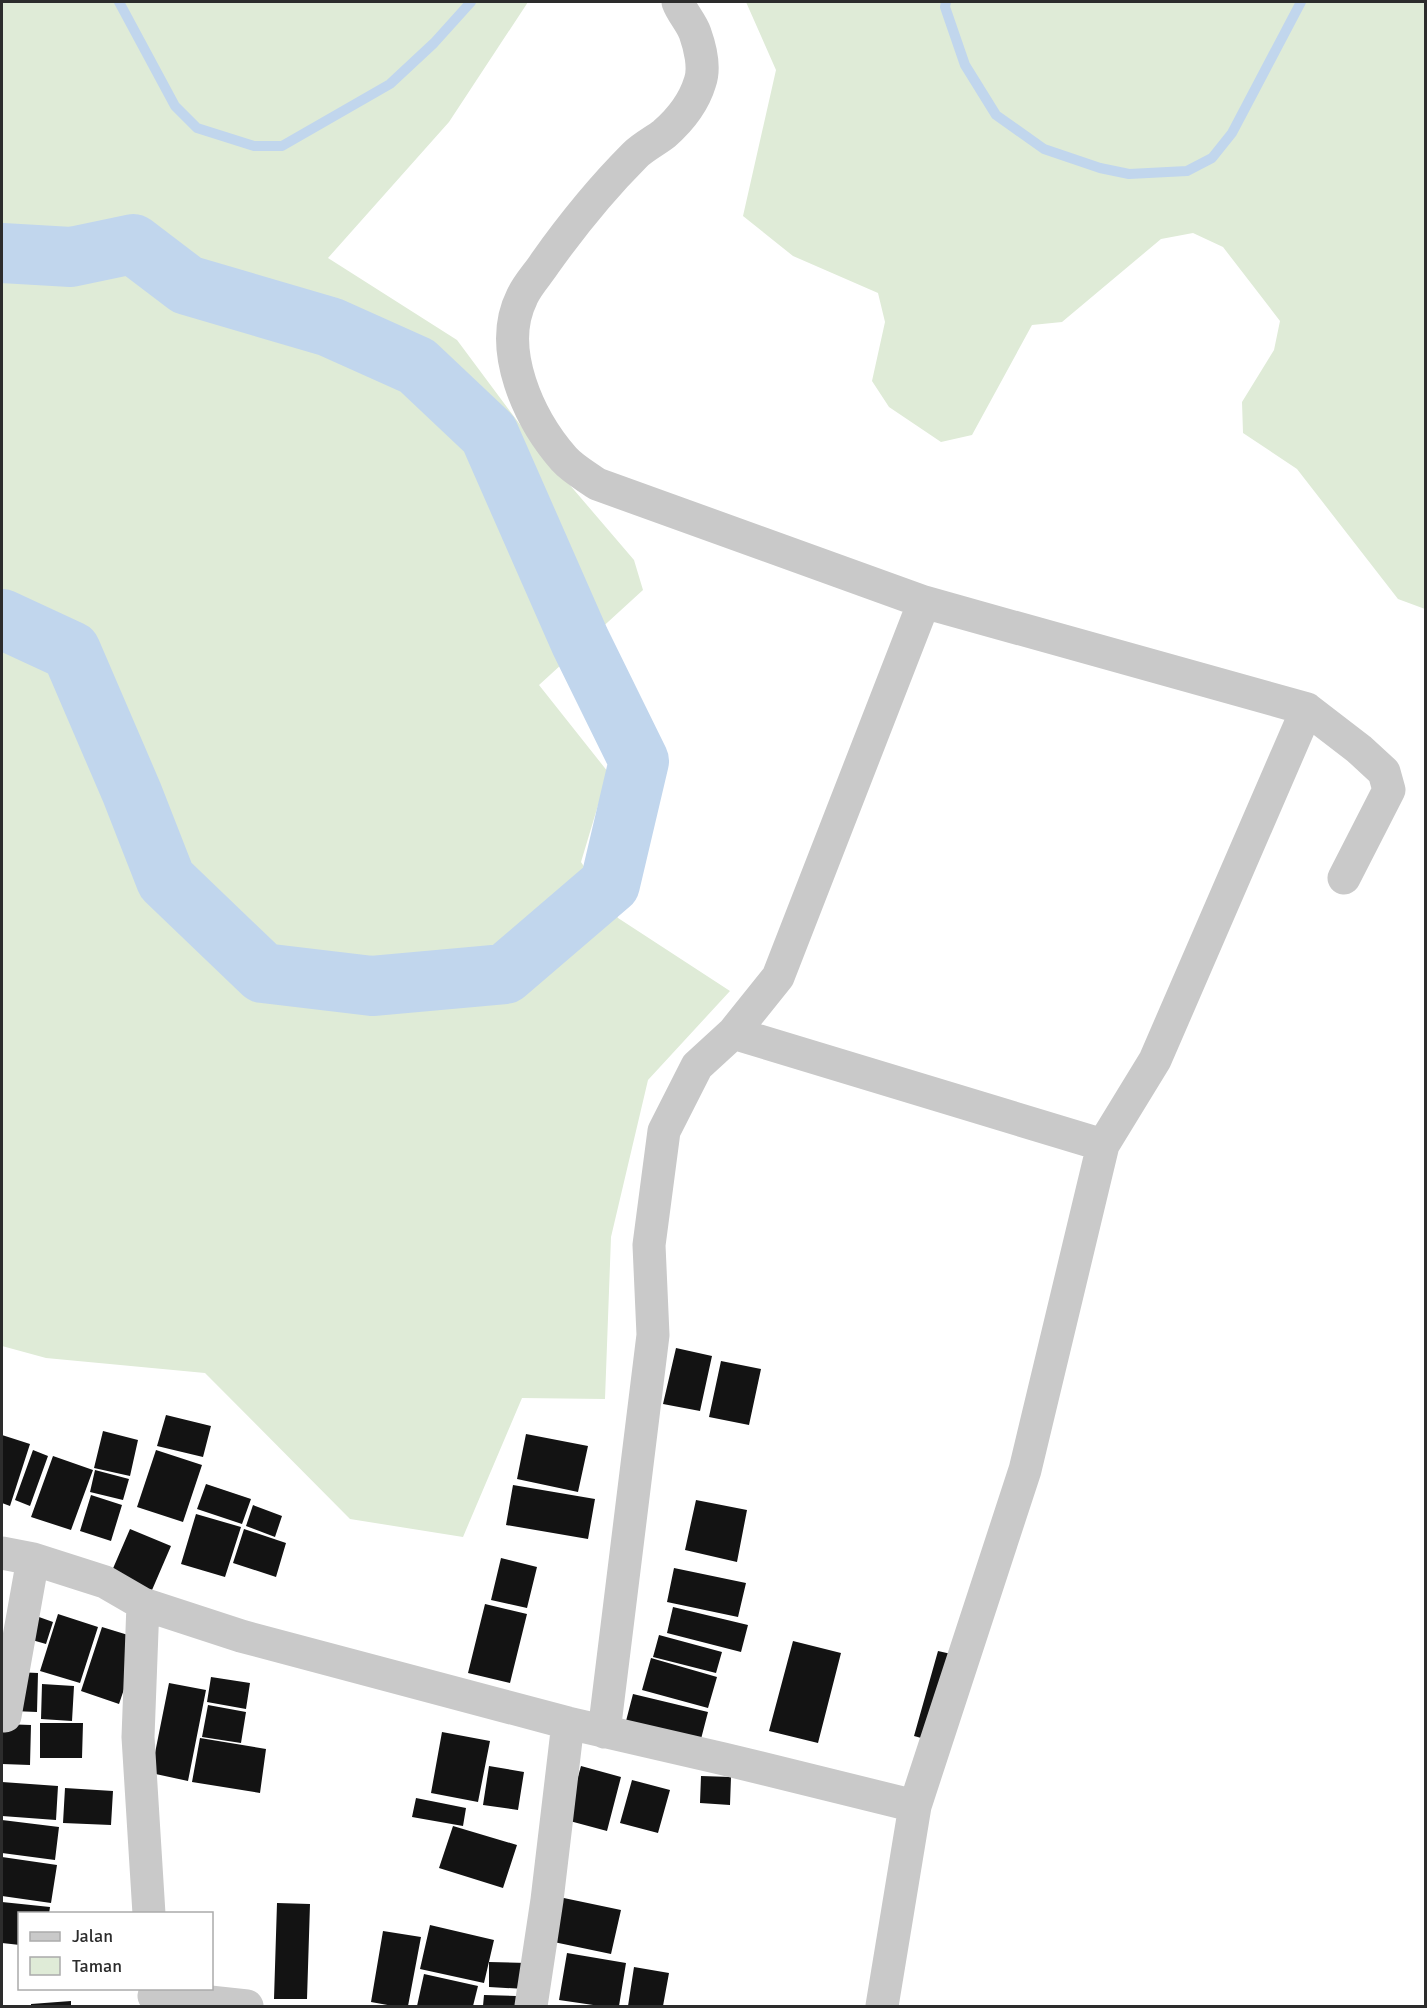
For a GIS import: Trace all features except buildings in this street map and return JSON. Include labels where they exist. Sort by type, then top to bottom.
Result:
[{"type":"street","points":[[678,2],[695,32],[701,58],[701,80],[694,98],[681,117],[664,134],[637,153],[601,191],[561,241],[522,297],[512,331],[516,368],[527,405],[549,439],[566,461],[597,483],[924,603],[1306,709],[1384,771],[1389,790],[1344,878]]},
{"type":"street","points":[[604,1732],[653,1335],[649,1245],[664,1131],[697,1066],[733,1033],[778,977],[924,603]]},
{"type":"street","points":[[882,2007],[915,1806],[1025,1470],[1103,1144],[1155,1060],[1306,709]]},
{"type":"street","points":[[733,1033],[1103,1144]]},
{"type":"street","points":[[2,1552],[33,1559],[105,1582],[143,1604],[241,1635],[568,1723],[915,1806]]},
{"type":"street","points":[[5,1716],[33,1559]]},
{"type":"street","points":[[143,1604],[138,1737],[149,1912]]},
{"type":"street","points":[[531,2007],[547,1900],[568,1723]]},
{"type":"street","points":[[154,1997],[247,2007]]},
{"type":"green space","points":[[2,2],[528,2],[449,122],[328,258],[457,340],[533,442],[634,560],[643,590],[539,685],[608,772],[581,862],[618,918],[730,991],[648,1080],[611,1237],[605,1399],[522,1398],[463,1537],[350,1519],[205,1373],[46,1358],[2,1346]]},
{"type":"green space","points":[[746,2],[1425,2],[1425,609],[1398,599],[1297,469],[1243,433],[1242,402],[1274,350],[1280,321],[1223,247],[1193,233],[1161,239],[1062,322],[1032,325],[972,435],[941,442],[889,407],[872,381],[885,322],[878,293],[793,256],[743,216],[776,70]]},
{"type":"waterway","points":[[119,2],[175,106],[197,128],[254,146],[282,146],[390,84],[434,43],[471,2]]},
{"type":"waterway","points":[[946,2],[945,7],[965,65],[996,115],[1044,149],[1100,168],[1129,174],[1187,171],[1212,158],[1232,133],[1301,2]]},
{"type":"waterway","points":[[2,253],[71,257],[133,244],[187,285],[330,327],[417,366],[489,434],[580,641],[639,761],[610,884],[505,974],[372,986],[263,973],[166,880],[132,793],[71,651],[2,619]]}]
